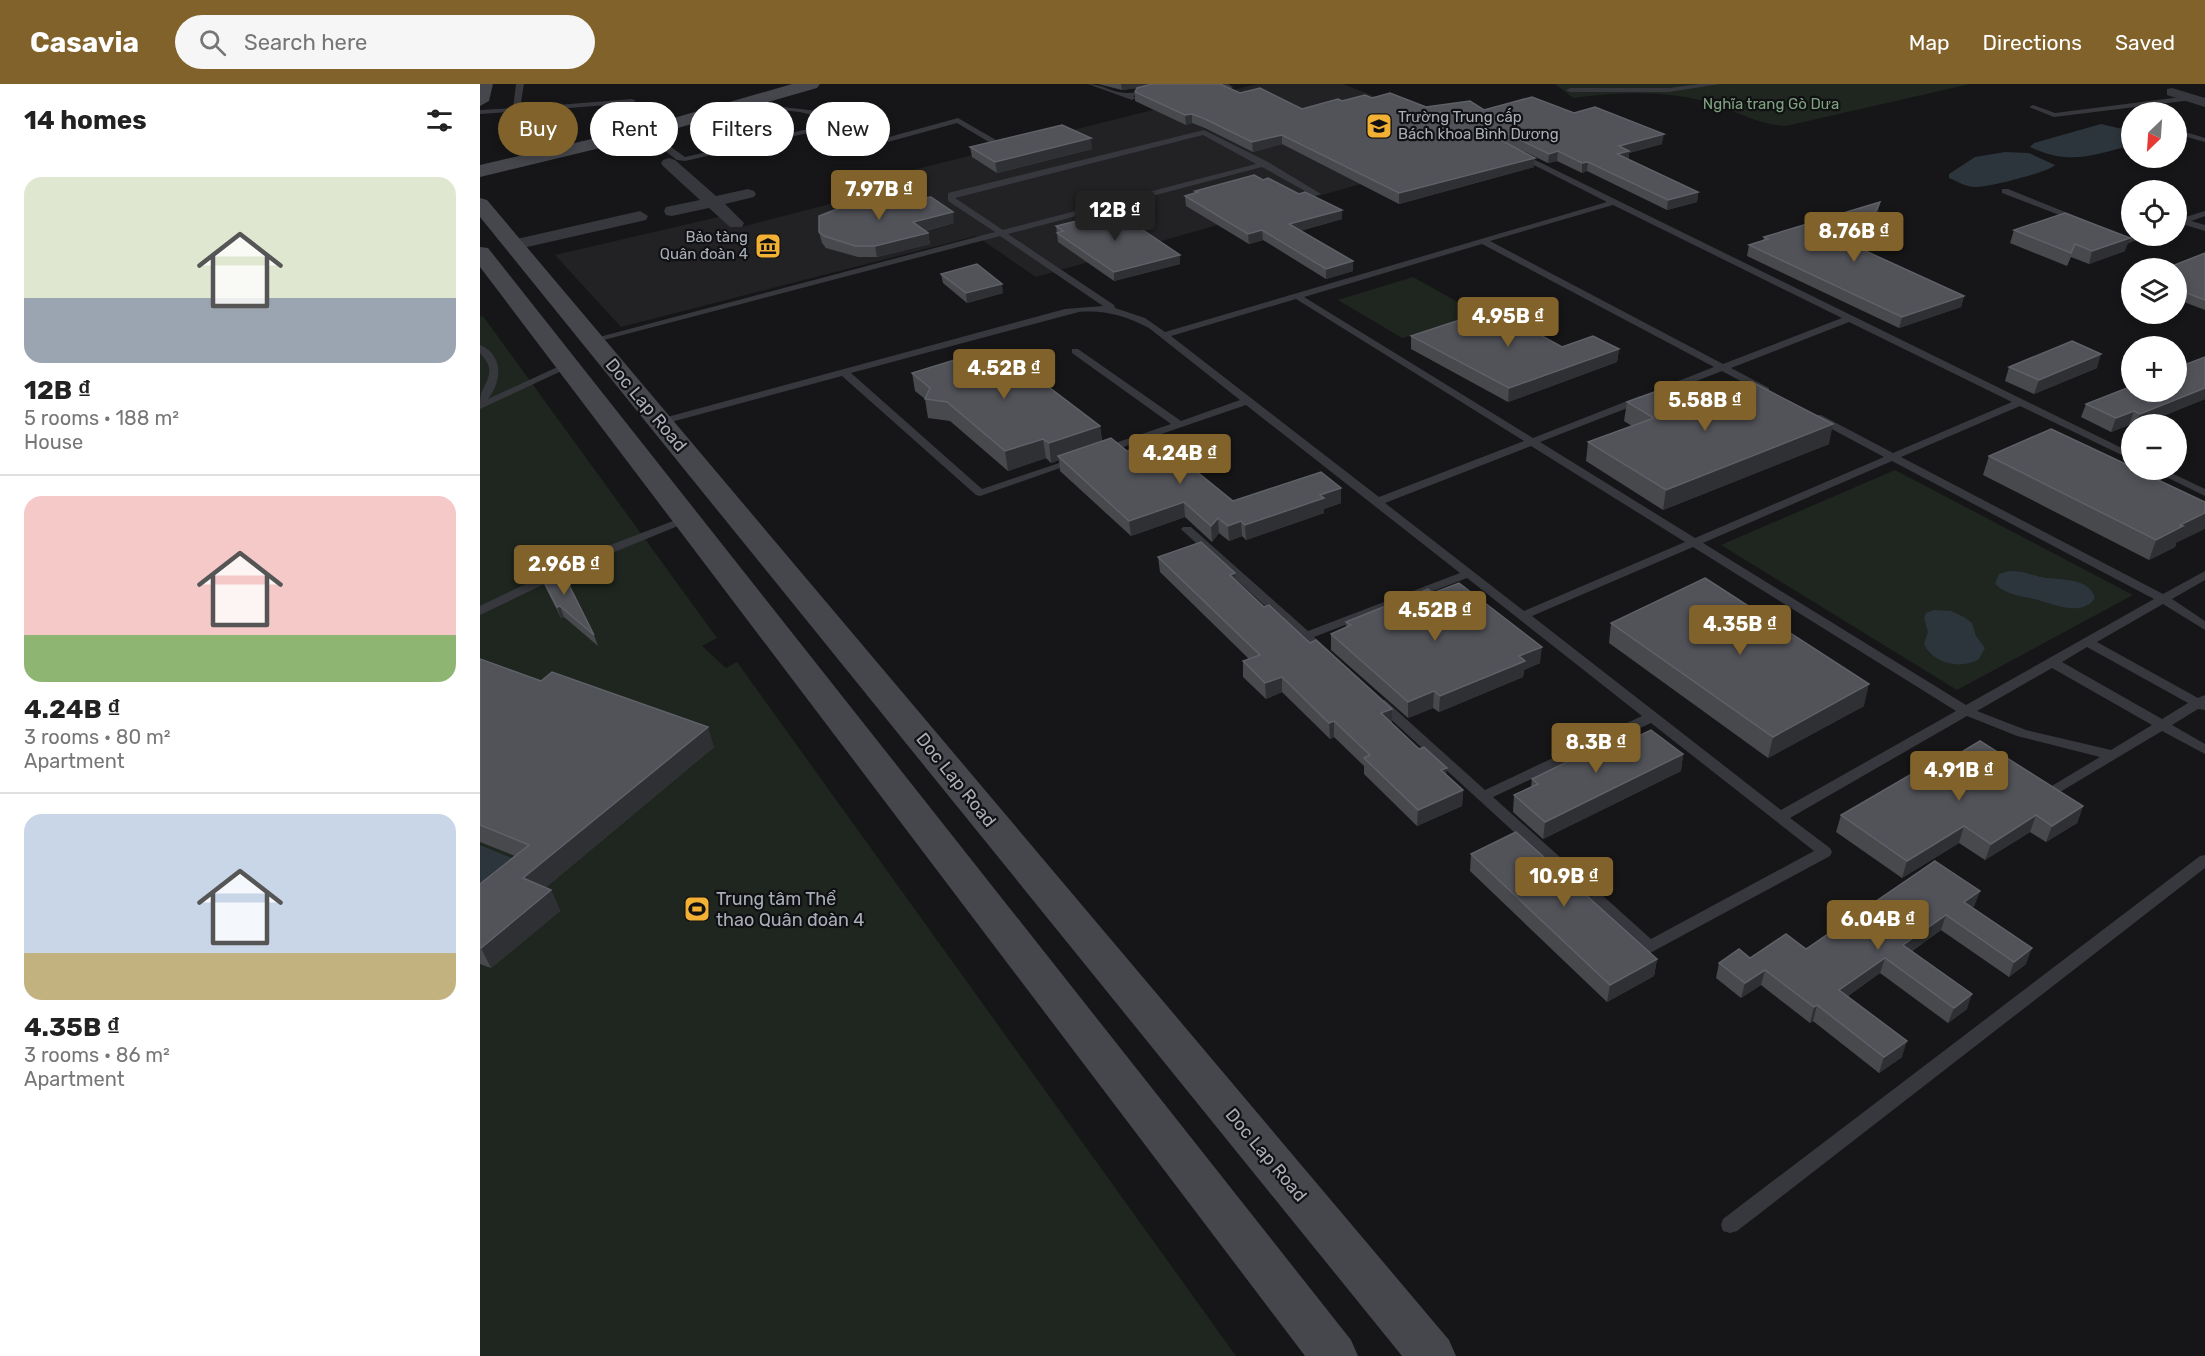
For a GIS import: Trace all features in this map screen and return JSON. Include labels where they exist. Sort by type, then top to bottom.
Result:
[{"type":"main road","points":[[480,101],[484,84]]},
{"type":"main road","points":[[746,102],[811,84]]},
{"type":"main road","points":[[480,171],[590,145]]},
{"type":"main road","name":"Doc Lap Road","points":[[480,204],[1432,1356]]},
{"type":"main road","name":"Doc Lap Road","points":[[480,253],[1335,1356]]},
{"type":"street","points":[[2172,92],[2205,103]]},
{"type":"street","points":[[669,163],[736,223]]},
{"type":"street","points":[[514,245],[640,216],[662,217],[672,211],[748,194]]},
{"type":"lane","points":[[517,102],[520,84]]},
{"type":"lane","points":[[1092,84],[1128,97],[1174,84]]},
{"type":"lane","points":[[1570,90],[1669,90],[1716,84]]},
{"type":"lane","points":[[2033,107],[2054,115],[2189,98]]},
{"type":"lane","points":[[578,105],[632,101]]},
{"type":"lane","points":[[480,112],[498,111]]},
{"type":"lane","points":[[890,139],[958,120],[992,140]]},
{"type":"lane","points":[[677,156],[685,159],[806,132]]},
{"type":"lane","points":[[1317,194],[1204,132],[951,195],[951,199],[1115,309],[1143,321],[1164,335],[1825,852],[1650,947],[1367,692]]},
{"type":"lane","points":[[2187,134],[2205,140]]},
{"type":"lane","points":[[1508,150],[2121,452]]},
{"type":"lane","points":[[592,340],[1265,164]]},
{"type":"lane","points":[[2005,190],[2088,223]]},
{"type":"lane","points":[[1164,335],[1615,202]]},
{"type":"lane","points":[[2187,219],[2205,213]]},
{"type":"lane","points":[[2187,224],[2205,228]]},
{"type":"lane","points":[[1483,241],[1776,395]]},
{"type":"lane","points":[[1297,296],[1966,711],[2022,733],[2112,755]]},
{"type":"lane","points":[[660,422],[1068,310],[1095,307],[1115,309]]},
{"type":"lane","points":[[1377,502],[1850,318]]},
{"type":"lane","points":[[480,348],[492,359],[496,372],[491,387],[480,401]]},
{"type":"lane","points":[[1076,351],[1180,425]]},
{"type":"lane","points":[[480,406],[567,366]]},
{"type":"lane","points":[[844,372],[980,493],[1248,401]]},
{"type":"lane","points":[[1522,616],[2020,402]]},
{"type":"lane","points":[[1808,412],[2163,599],[2205,626]]},
{"type":"lane","points":[[2178,480],[2205,493]]},
{"type":"lane","points":[[480,611],[591,557],[686,519]]},
{"type":"lane","points":[[1187,529],[1340,668]]},
{"type":"lane","points":[[1305,636],[1468,574]]},
{"type":"lane","points":[[1780,817],[2205,575]]},
{"type":"lane","points":[[2087,642],[2203,703]]},
{"type":"lane","points":[[2052,662],[2205,750]]},
{"type":"lane","points":[[2055,790],[2162,725],[2203,703]]},
{"type":"lane","points":[[1483,796],[1652,717]]},
{"type":"lane","points":[[1730,1225],[2205,860]]},
{"type":"shaded area","points":[[1257,84],[1343,84],[1425,116],[1525,104],[1486,148],[1036,277],[976,236],[621,327],[555,255],[727,215],[741,227],[846,200],[842,196],[878,187],[875,183],[893,179],[889,176]]},
{"type":"shaded area","points":[[2101,124],[2121,129],[2121,148],[2080,157],[2044,153],[2030,147],[2034,143]]},
{"type":"shaded area","points":[[2005,152],[2029,153],[2055,165],[2030,175],[1982,187],[1968,186],[1949,178],[1949,174],[1975,157]]},
{"type":"shaded area","points":[[2009,571],[2082,583],[2092,591],[2095,598],[2083,607],[2068,608],[2016,595],[1995,584],[1999,574]]},
{"type":"shaded area","points":[[1934,610],[1951,611],[1972,623],[1976,636],[1985,648],[1979,659],[1964,664],[1949,663],[1928,651],[1924,644],[1928,632],[1924,618],[1926,613]]},
{"type":"shaded area","points":[[480,845],[524,863],[480,899]]},
{"type":"green space","name":"Nghĩa trang Gò Dưa","points":[[1555,84],[1970,84],[1786,126],[1766,123],[1711,103],[1677,96],[1608,94],[1573,98]]},
{"type":"green space","points":[[1413,277],[1479,314],[1402,338],[1338,300]]},
{"type":"green space","name":"Trung tâm Thể thao Quân đoàn 4","points":[[483,316],[717,638],[702,646],[726,668],[737,662],[1236,1356],[480,1356],[480,317]]},
{"type":"green space","points":[[1895,470],[2133,595],[1957,690],[1721,545]]},
{"type":"building","points":[[1152,84],[1220,84],[1240,93],[1260,88],[1302,109],[1338,99],[1342,101],[1365,95],[1372,98],[1390,93],[1426,107],[1470,101],[1484,110],[1532,97],[1574,113],[1595,107],[1664,134],[1619,146],[1629,151],[1617,154],[1698,192],[1668,200],[1588,162],[1582,163],[1558,151],[1549,154],[1500,130],[1491,135],[1535,158],[1399,193],[1282,135],[1252,142],[1205,119],[1192,114],[1185,115],[1135,92],[1137,88]]},
{"type":"building","points":[[1062,125],[1091,138],[995,162],[970,147]]},
{"type":"building","points":[[1254,175],[1263,180],[1268,178],[1299,194],[1305,192],[1342,210],[1289,224],[1353,261],[1326,269],[1262,230],[1248,234],[1185,196],[1198,192],[1195,191]]},
{"type":"building","points":[[931,197],[953,212],[913,222],[928,233],[875,246],[855,246],[824,236],[819,232],[819,216],[842,207]]},
{"type":"building","points":[[1880,202],[1859,248],[1964,296],[1902,317],[1749,245],[1768,239],[1764,237]]},
{"type":"building","points":[[2065,213],[2121,235],[2121,241],[2092,251],[2075,244],[2071,253],[2014,230]]},
{"type":"building","points":[[1105,214],[1110,217],[1119,214],[1180,255],[1114,272],[1057,233],[1063,231],[1056,226]]},
{"type":"building","points":[[2205,253],[2205,300],[2187,293],[2187,260]]},
{"type":"building","points":[[977,264],[1002,284],[966,293],[941,274]]},
{"type":"building","points":[[1493,309],[1562,347],[1593,336],[1619,349],[1509,388],[1411,336]]},
{"type":"building","points":[[2072,341],[2101,354],[2039,380],[2009,367]]},
{"type":"building","points":[[987,350],[1002,351],[1012,359],[1033,361],[1029,372],[1100,426],[1049,443],[1043,439],[1005,451],[947,402],[925,399],[930,388],[912,373]]},
{"type":"building","points":[[2205,357],[2205,388],[2187,395],[2187,364]]},
{"type":"building","points":[[1752,382],[1833,424],[1666,490],[1588,442],[1654,418],[1627,402],[1676,384],[1704,399]]},
{"type":"building","points":[[2121,390],[2121,402],[2170,402],[2140,414],[2134,411],[2121,414],[2116,418],[2086,404]]},
{"type":"building","points":[[2051,429],[2121,462],[2121,480],[2158,480],[2205,502],[2205,513],[2156,540],[1989,456]]},
{"type":"building","points":[[1111,438],[1127,451],[1159,441],[1233,501],[1321,472],[1341,488],[1320,495],[1324,498],[1245,525],[1241,521],[1228,526],[1218,518],[1211,526],[1184,502],[1129,521],[1058,456]]},
{"type":"building","points":[[1201,542],[1235,573],[1230,575],[1264,607],[1269,605],[1310,643],[1316,640],[1392,709],[1381,713],[1419,749],[1424,747],[1447,768],[1441,770],[1463,790],[1418,810],[1364,758],[1370,755],[1334,721],[1329,723],[1282,677],[1265,683],[1243,661],[1260,655],[1158,557]]},
{"type":"building","points":[[560,567],[594,635],[560,606],[557,607],[541,576]]},
{"type":"building","points":[[1705,578],[1869,684],[1773,737],[1611,623]]},
{"type":"building","points":[[1459,583],[1542,647],[1519,656],[1525,661],[1440,696],[1434,691],[1408,702],[1331,634],[1351,625],[1346,622],[1428,589],[1433,593]]},
{"type":"building","points":[[480,659],[541,681],[552,672],[708,727],[523,878],[551,890],[481,948],[480,884],[529,845],[480,825]]},
{"type":"building","points":[[1651,730],[1683,754],[1545,822],[1514,795],[1538,784],[1532,779],[1618,737],[1624,743]]},
{"type":"building","points":[[1980,741],[2083,806],[2052,826],[2036,815],[1991,844],[1964,826],[1907,861],[1841,815],[1934,761],[1940,765]]},
{"type":"building","points":[[1516,832],[1657,959],[1610,985],[1471,854]]},
{"type":"building","points":[[1935,861],[1980,891],[1964,902],[2032,948],[2014,962],[1946,915],[1903,945],[1972,994],[1954,1008],[1885,958],[1839,990],[1907,1041],[1884,1057],[1817,1005],[1814,1007],[1765,970],[1745,983],[1719,963],[1739,949],[1750,958],[1786,934],[1806,949]]},
{"type":"place","name":"Trường Trung cấp Bách khoa Bình Dương","points":[[1379,126]]},
{"type":"place","name":"Bảo tàng Quân đoàn 4","points":[[768,246]]},
{"type":"place","name":"Trung tâm Thể thao Quân đoàn 4","points":[[697,909]]}]
